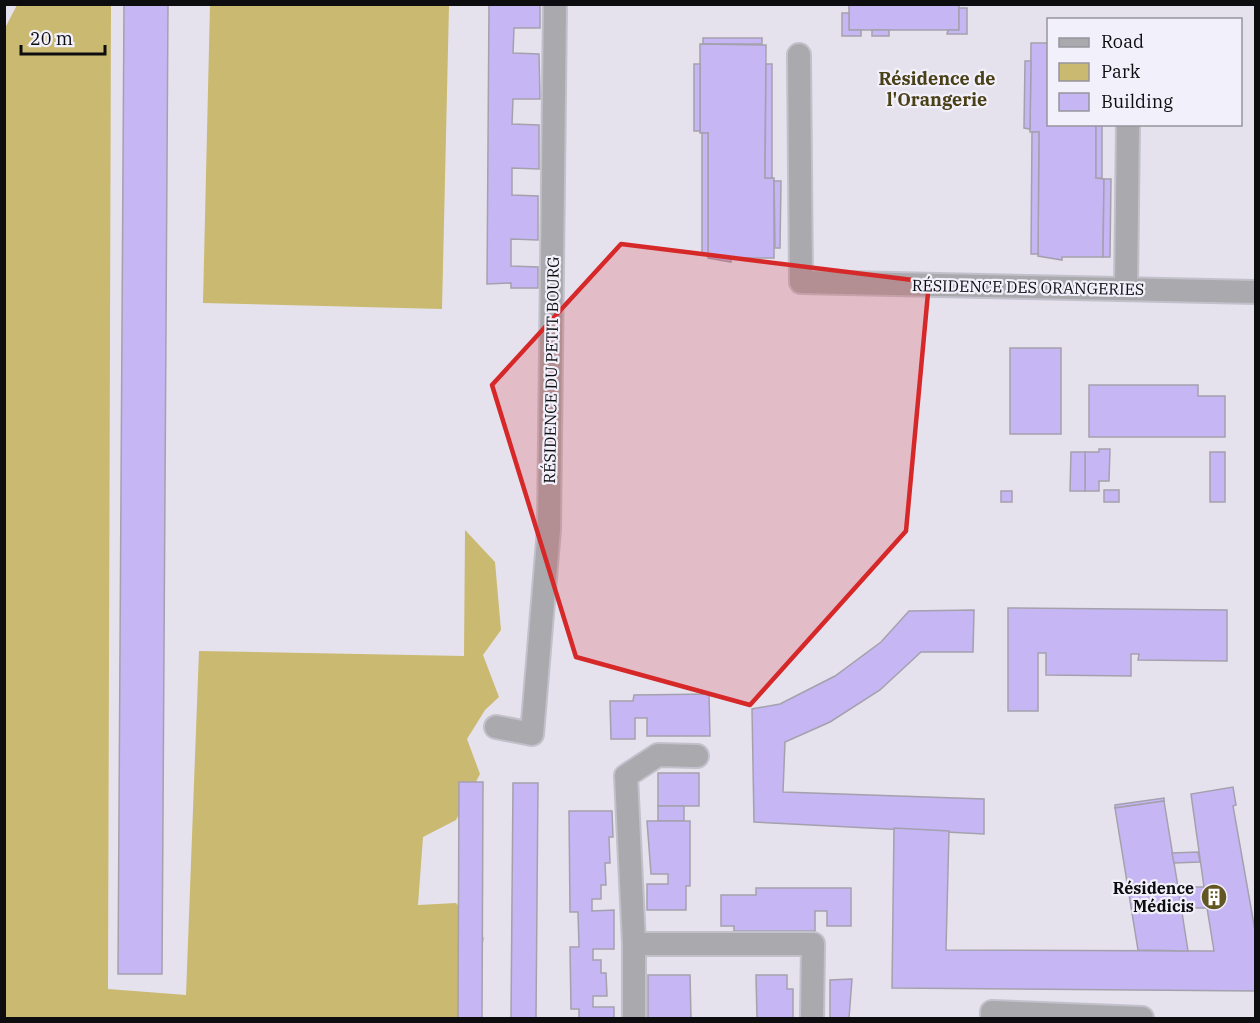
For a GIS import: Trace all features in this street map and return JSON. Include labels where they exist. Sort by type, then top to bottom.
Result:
[{"type":"street","name":"RÉSIDENCE DU PETIT BOURG","points":[[496,727],[532,734],[549,529],[555,4]]},
{"type":"street","name":"RÉSIDENCE DES ORANGERIES","points":[[799,56],[801,282],[1256,291]]},
{"type":"street","points":[[1125,289],[1128,126]]},
{"type":"street","points":[[634,1018],[634,944],[626,776],[658,754],[697,756]]},
{"type":"street","points":[[634,944],[813,944],[812,1018]]},
{"type":"street","points":[[992,1018],[992,1012],[1142,1018]]},
{"type":"highlighted area","points":[[621,244],[929,282],[906,531],[750,705],[576,657],[492,385]]},
{"type":"green space","points":[[17,5],[111,5],[108,989],[186,995],[199,651],[464,656],[465,530],[495,562],[501,630],[483,655],[499,697],[485,710],[467,739],[480,774],[456,820],[423,837],[418,905],[456,903],[484,938],[471,1003],[472,1018],[5,1018],[4,30]]},
{"type":"green space","points":[[210,5],[449,5],[442,309],[203,303]]},
{"type":"building","points":[[124,4],[168,4],[162,974],[118,974]]},
{"type":"building","points":[[489,4],[540,4],[540,28],[514,28],[513,53],[539,54],[540,99],[513,99],[512,124],[539,125],[539,169],[512,168],[512,195],[538,196],[538,240],[511,239],[511,266],[538,267],[538,288],[511,288],[511,283],[487,284]]},
{"type":"building","points":[[849,4],[959,4],[959,30],[849,30]]},
{"type":"building","points":[[959,8],[967,8],[967,34],[947,34],[948,30],[959,30]]},
{"type":"building","points":[[842,13],[849,13],[849,30],[861,30],[861,36],[842,36]]},
{"type":"building","points":[[872,30],[889,30],[889,36],[872,36]]},
{"type":"building","points":[[703,38],[762,38],[762,44],[703,44]]},
{"type":"building","points":[[1031,43],[1047,43],[1047,126],[1096,126],[1096,178],[1104,179],[1103,257],[1062,257],[1062,260],[1038,256],[1039,132],[1030,132]]},
{"type":"building","points":[[700,44],[766,45],[765,178],[774,178],[774,258],[731,258],[731,262],[708,258],[708,133],[700,133]]},
{"type":"building","points":[[1025,61],[1031,61],[1030,129],[1024,128]]},
{"type":"building","points":[[694,64],[700,64],[700,131],[694,131]]},
{"type":"building","points":[[766,64],[772,64],[772,178],[765,178]]},
{"type":"building","points":[[1096,126],[1102,126],[1102,178],[1096,178]]},
{"type":"building","points":[[1032,132],[1039,132],[1038,254],[1031,254]]},
{"type":"building","points":[[702,133],[708,133],[708,255],[702,255]]},
{"type":"building","points":[[1104,179],[1111,179],[1110,257],[1103,257]]},
{"type":"building","points":[[774,181],[781,181],[780,248],[775,248]]},
{"type":"building","points":[[1010,348],[1061,348],[1061,434],[1010,434]]},
{"type":"building","points":[[1089,385],[1198,385],[1198,396],[1225,396],[1225,437],[1089,437]]},
{"type":"building","points":[[1099,449],[1110,449],[1109,481],[1099,481],[1099,491],[1085,491],[1085,452],[1099,452]]},
{"type":"building","points":[[1071,452],[1085,452],[1085,491],[1070,491]]},
{"type":"building","points":[[1210,452],[1225,452],[1225,502],[1210,502]]},
{"type":"building","points":[[1104,490],[1119,490],[1119,502],[1104,502]]},
{"type":"building","points":[[1001,491],[1012,491],[1012,502],[1001,502]]},
{"type":"building","points":[[1008,608],[1227,610],[1227,661],[1138,660],[1139,654],[1131,654],[1131,676],[1046,675],[1046,653],[1038,653],[1038,711],[1008,711]]},
{"type":"building","points":[[974,610],[973,652],[921,652],[880,690],[830,722],[785,742],[783,792],[984,799],[984,834],[754,822],[752,709],[780,704],[835,676],[881,642],[909,611]]},
{"type":"building","points":[[709,694],[710,736],[647,736],[647,718],[635,718],[635,739],[611,739],[610,701],[633,701],[634,695]]},
{"type":"building","points":[[658,773],[699,773],[699,806],[658,806]]},
{"type":"building","points":[[459,782],[483,782],[482,1018],[458,1018]]},
{"type":"building","points":[[513,783],[538,783],[536,1018],[511,1018]]},
{"type":"building","name":"Résidence Médicis","points":[[1233,787],[1236,805],[1233,806],[1256,936],[1256,991],[892,988],[894,828],[949,831],[946,950],[1214,951],[1207,908],[1181,908],[1178,887],[1204,887],[1191,794]]},
{"type":"building","points":[[1164,798],[1164,801],[1115,808],[1115,805]]},
{"type":"building","points":[[1164,801],[1188,951],[1138,950],[1115,808]]},
{"type":"building","points":[[658,806],[684,806],[684,821],[658,821]]},
{"type":"building","points":[[569,811],[612,811],[613,837],[609,837],[610,863],[605,863],[606,885],[601,885],[601,899],[592,899],[592,911],[614,910],[614,949],[593,949],[593,960],[601,960],[601,973],[606,973],[607,996],[593,996],[593,1007],[614,1007],[614,1018],[579,1018],[579,1009],[571,1009],[570,947],[579,947],[578,912],[570,912]]},
{"type":"building","points":[[647,821],[690,821],[690,886],[686,886],[686,910],[647,910],[647,884],[668,884],[668,874],[651,874]]},
{"type":"building","points":[[1198,852],[1200,862],[1174,863],[1172,853]]},
{"type":"building","points":[[756,888],[851,888],[851,926],[827,926],[827,911],[815,911],[815,931],[734,931],[734,926],[721,926],[721,895],[756,895]]},
{"type":"building","points":[[648,975],[690,975],[691,1018],[648,1018]]},
{"type":"building","points":[[756,975],[787,975],[787,989],[793,989],[793,1018],[757,1018]]},
{"type":"building","points":[[852,979],[849,1018],[830,1018],[830,980]]},
{"type":"place","name":"Résidence Médicis","points":[[1214,897]]},
{"type":"district","name":"Résidence de l'Orangerie","points":[[937,88]]}]
